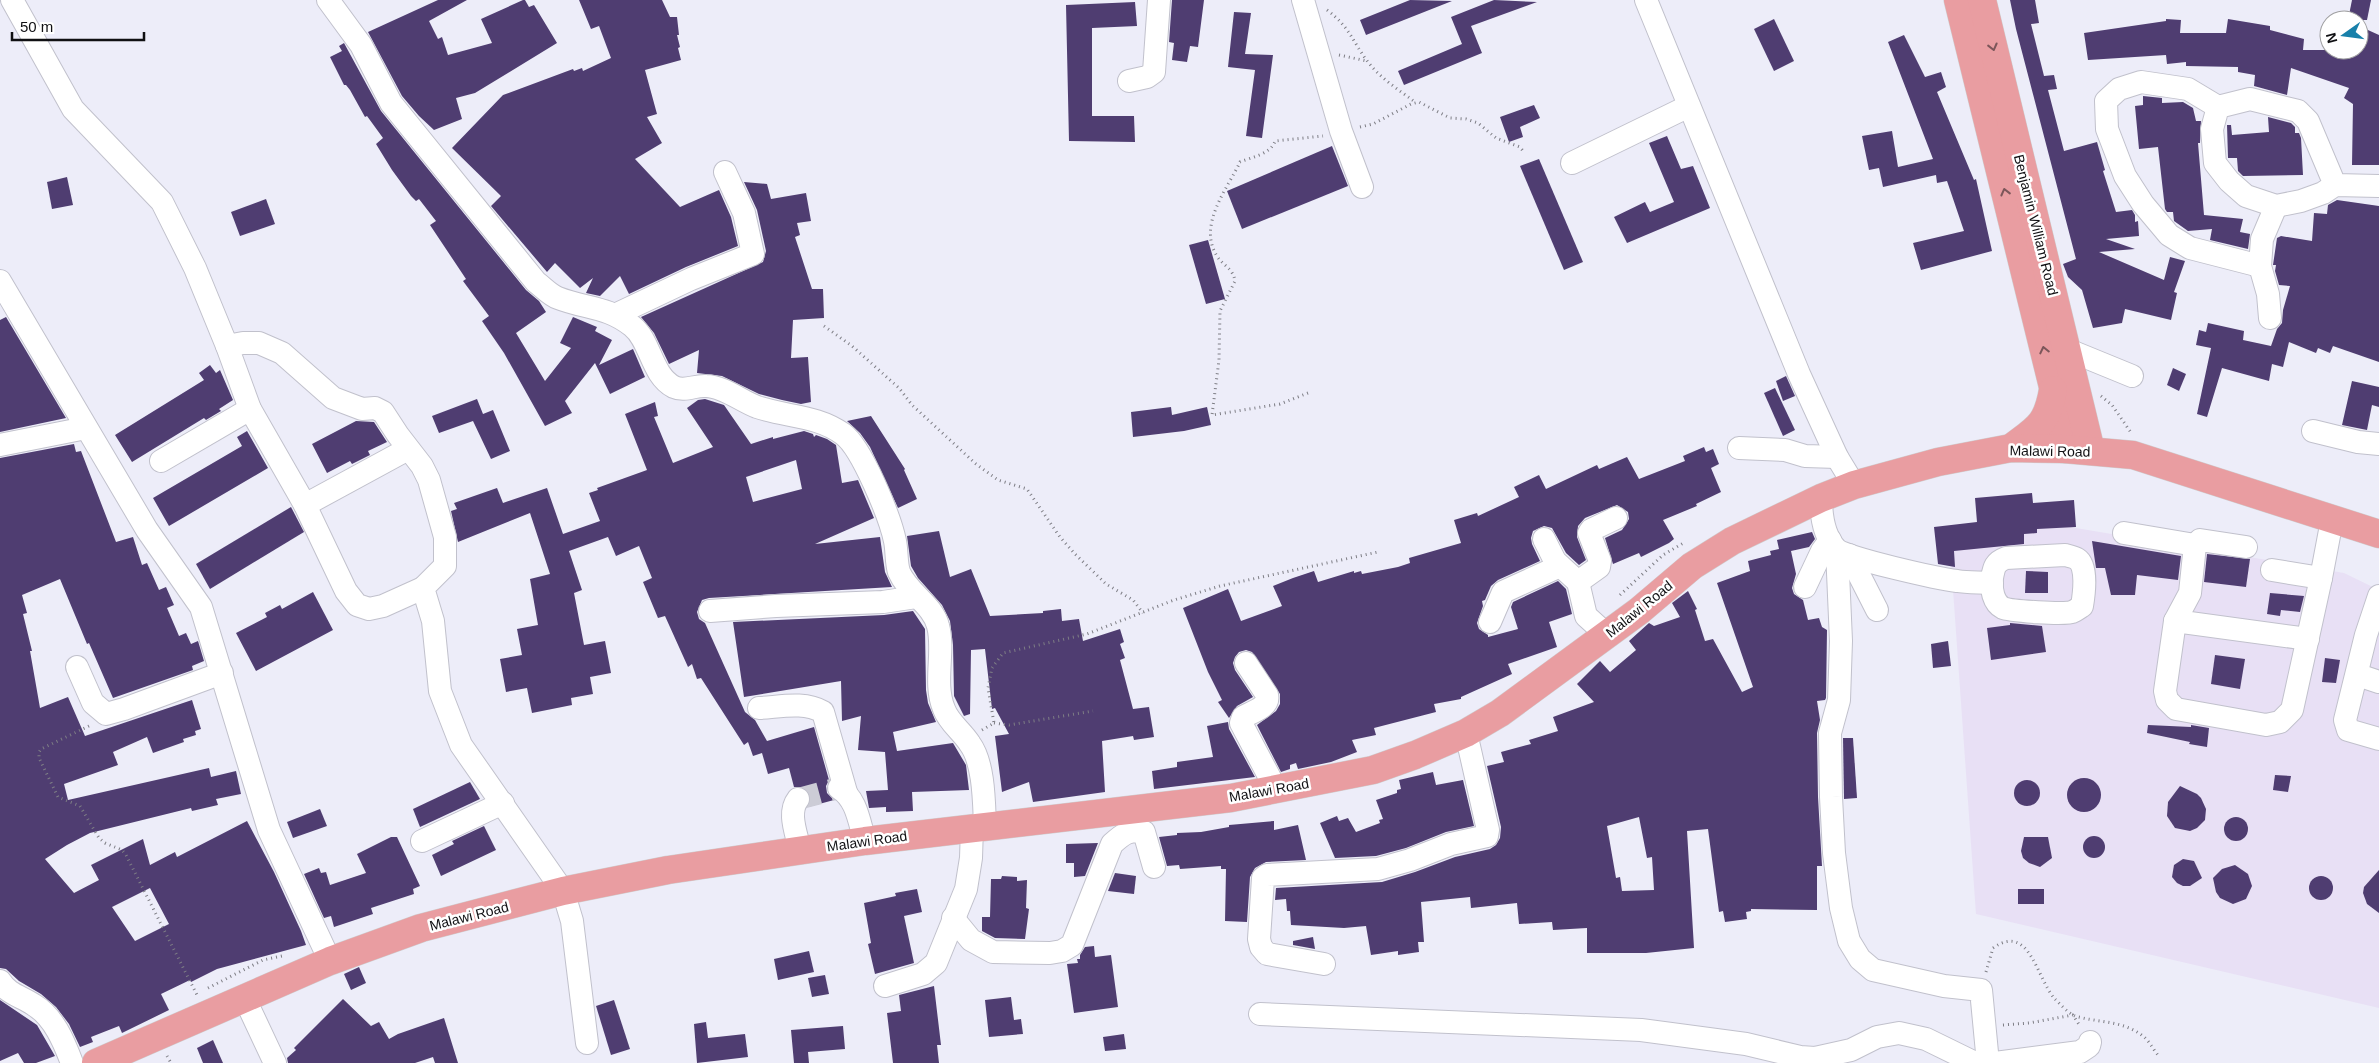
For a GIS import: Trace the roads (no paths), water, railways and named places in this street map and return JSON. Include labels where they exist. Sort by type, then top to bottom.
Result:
[{"type":"main road","name":"Benjamin William Road","points":[[1958,0],[2064,370],[2091,451]]},
{"type":"main road","name":"Benjamin William Road","points":[[1982,0],[2064,370],[2064,449]]},
{"type":"main road","points":[[2011,448],[2044,420],[2064,370]]},
{"type":"main road","points":[[2064,370],[2106,433],[2134,455]]},
{"type":"main road","name":"Malawi Road","points":[[96,1063],[330,961],[421,928],[563,892],[668,870],[865,840],[1231,798],[1374,770],[1466,733],[1500,714],[1600,627],[1732,541],[1821,498],[1854,485],[1938,462],[2011,448],[2064,449],[2134,455],[2379,534]]},
{"type":"street","points":[[12,0],[73,109],[162,202],[195,268],[250,409],[305,505],[346,591],[357,605],[369,609],[383,606],[423,588],[445,566],[445,537],[429,480],[422,466],[408,450],[384,412],[375,408],[362,409],[333,398],[282,353],[259,344],[243,343],[227,346]]},
{"type":"street","points":[[328,0],[361,45],[391,103],[513,257],[536,282],[557,298],[617,314],[635,328],[664,378],[676,388],[692,389],[705,386],[715,388],[758,408],[815,420],[844,435],[859,455],[879,496],[895,540],[899,572],[916,597],[936,618],[939,629],[938,674],[943,708],[950,721],[971,745],[979,767],[984,796],[966,889],[936,963],[923,974],[885,986]]},
{"type":"street","points":[[1129,81],[1147,77],[1154,72],[1159,0]]},
{"type":"street","points":[[1646,0],[1799,374],[1837,457],[1854,485]]},
{"type":"street","points":[[1313,4],[1318,54],[1341,131],[1362,187]]},
{"type":"street","points":[[2260,266],[2190,248],[2169,235],[2143,204],[2125,176],[2107,129],[2106,101],[2119,89],[2141,82],[2188,89],[2218,107],[2250,99],[2298,111],[2308,121],[2335,185]]},
{"type":"street","points":[[1572,163],[1689,106]]},
{"type":"street","points":[[2218,107],[2212,130],[2216,163],[2229,181],[2246,196],[2276,206],[2301,201],[2323,193],[2335,185],[2379,186]]},
{"type":"street","points":[[617,314],[692,279],[753,254],[744,213],[725,172]]},
{"type":"street","points":[[2270,318],[2268,294],[2260,266],[2262,239],[2276,206]]},
{"type":"street","points":[[0,281],[147,530],[201,608],[269,830],[330,961]]},
{"type":"street","points":[[2064,370],[2132,376]]},
{"type":"street","points":[[161,461],[250,409]]},
{"type":"street","points":[[0,445],[86,428]]},
{"type":"street","points":[[2312,431],[2358,442],[2379,444]]},
{"type":"street","points":[[1739,448],[1785,450],[1805,456],[1837,457]]},
{"type":"street","points":[[305,505],[408,450]]},
{"type":"street","points":[[1821,498],[1822,514],[1838,548],[1877,610]]},
{"type":"street","points":[[1578,582],[1599,567],[1600,561],[1589,534],[1591,530],[1616,518]]},
{"type":"street","points":[[2246,546],[2200,540],[2195,545],[2190,593],[2175,621],[2165,691],[2167,700],[2176,709],[2266,725],[2280,722],[2292,710],[2322,578],[2332,520]]},
{"type":"street","points":[[2124,533],[2195,545]]},
{"type":"street","points":[[1544,539],[1560,566],[1578,582],[1582,593],[1584,613],[1600,627]]},
{"type":"street","points":[[1838,548],[1841,641],[1839,700],[1830,734],[1831,770],[1834,853],[1841,908],[1849,941],[1860,959],[1874,970],[1944,986],[1981,990],[1988,1063]]},
{"type":"street","points":[[1804,587],[1822,551],[1838,548],[1957,581],[1992,583]]},
{"type":"street","points":[[1490,622],[1503,592],[1560,566]]},
{"type":"street","points":[[2272,570],[2322,578]]},
{"type":"street","points":[[423,588],[433,621],[440,690],[461,745],[563,892],[572,921],[587,1043]]},
{"type":"street","points":[[2379,596],[2366,635],[2346,725],[2348,730],[2379,739]]},
{"type":"street","points":[[710,611],[776,606],[883,602],[916,597]]},
{"type":"street","points":[[2175,621],[2308,639]]},
{"type":"street","points":[[1246,663],[1267,695],[1268,700],[1266,704],[1243,717],[1242,723],[1270,778],[1274,790]]},
{"type":"street","points":[[77,667],[93,703],[106,714],[124,710],[222,673]]},
{"type":"street","points":[[2358,675],[2379,682]]},
{"type":"street","points":[[759,708],[800,705],[814,706],[823,712],[843,790],[852,801],[865,840]]},
{"type":"street","points":[[1324,964],[1267,954],[1261,947],[1259,939],[1263,878],[1267,875],[1378,869],[1410,860],[1451,844],[1487,836],[1488,830],[1466,733]]},
{"type":"street","points":[[798,799],[793,806],[793,815],[800,851]]},
{"type":"street","points":[[422,840],[503,803]]},
{"type":"street","points":[[953,918],[972,940],[993,952],[1050,953],[1062,951],[1072,945],[1112,844],[1122,835],[1133,830],[1144,832],[1154,867]]},
{"type":"street","points":[[0,981],[6,991],[36,1006],[60,1033],[72,1063]]},
{"type":"street","points":[[244,997],[272,1061]]},
{"type":"street","points":[[1260,1014],[1641,1030],[1746,1044],[1800,1057],[1815,1058],[1851,1050],[1877,1037],[1899,1033],[1926,1039],[1976,1063]]},
{"type":"street","points":[[1995,1063],[2080,1052],[2090,1042]]},
{"type":"tunnel","points":[[798,799],[839,788]]}]
